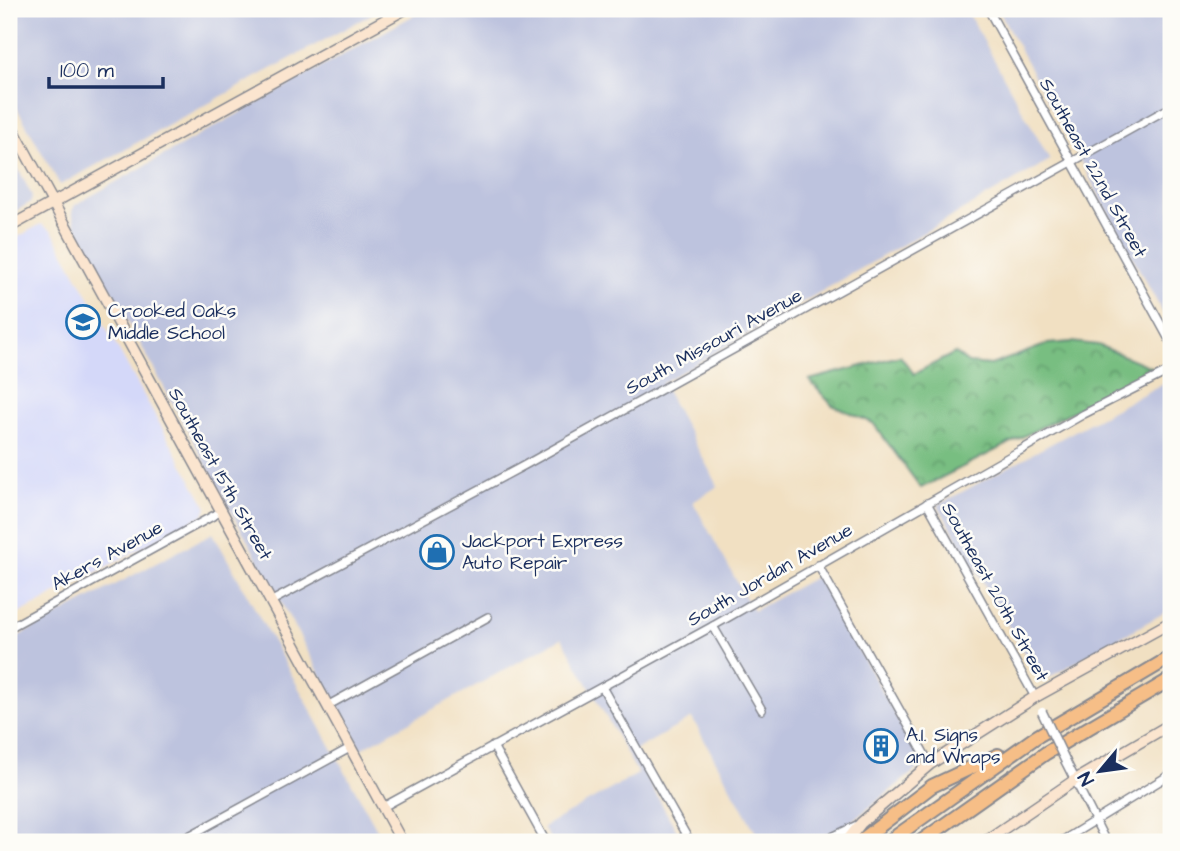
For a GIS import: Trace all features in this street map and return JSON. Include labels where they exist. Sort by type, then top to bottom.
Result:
[{"type":"highway","points":[[888,842],[1036,737],[1171,657]]},
{"type":"highway","points":[[922,842],[1046,753],[1171,679]]},
{"type":"highway","points":[[859,842],[932,786],[1036,737]]},
{"type":"main road","points":[[9,228],[405,9]]},
{"type":"main road","name":"Southeast 15th Street","points":[[9,122],[402,842]]},
{"type":"main road","points":[[846,842],[861,823],[930,764],[1035,697],[1171,622]]},
{"type":"main road","points":[[984,842],[1075,780],[1171,724]]},
{"type":"street","name":"Southeast 22nd Street","points":[[988,9],[1171,343]]},
{"type":"street","name":"South Missouri Avenue","points":[[270,602],[536,459],[1171,107]]},
{"type":"street","name":"South Jordan Avenue","points":[[383,807],[713,626],[1084,414],[1171,370]]},
{"type":"street","name":"Southeast 20th Street","points":[[927,503],[1035,697]]},
{"type":"street","name":"Akers Avenue","points":[[9,628],[220,512]]},
{"type":"street","points":[[818,565],[930,764]]},
{"type":"street","points":[[327,706],[488,617]]},
{"type":"street","points":[[713,626],[762,710]]},
{"type":"street","points":[[602,687],[690,842]]},
{"type":"street","points":[[1035,697],[1106,842]]},
{"type":"street","points":[[492,746],[546,842]]},
{"type":"street","points":[[178,842],[351,748]]},
{"type":"street","points":[[1060,842],[1171,774]]},
{"type":"street","points":[[792,842],[831,838],[861,823]]},
{"type":"shaded area","points":[[9,9],[381,9],[60,185],[9,94]]},
{"type":"shaded area","points":[[425,9],[966,9],[1050,160],[662,383],[718,486],[693,502],[753,611],[817,576],[919,757],[920,766],[916,770],[840,831],[821,837],[761,842],[692,718],[632,752],[683,842],[552,842],[543,827],[638,774],[562,638],[361,749],[75,224],[72,211],[75,205]]},
{"type":"shaded area","points":[[997,9],[1171,9],[1171,328],[1000,13]]},
{"type":"shaded area","points":[[9,150],[32,196],[31,202],[9,215]]},
{"type":"shaded area","points":[[41,224],[52,231],[207,508],[203,515],[9,619],[9,242]]},
{"type":"shaded area","points":[[1171,379],[1171,609],[1041,682],[938,505]]},
{"type":"shaded area","points":[[213,533],[384,842],[9,842],[9,641]]},
{"type":"green space","points":[[1071,342],[1098,345],[1156,369],[921,488],[873,423],[832,405],[809,380],[900,356],[914,374],[955,353],[968,363],[991,365],[1048,344]]},
{"type":"place","name":"Crooked Oaks Middle School","points":[[83,322]]},
{"type":"place","name":"Jackport Express Auto Repair","points":[[437,552]]},
{"type":"place","name":"A.I. Signs and Wraps","points":[[881,746]]}]
